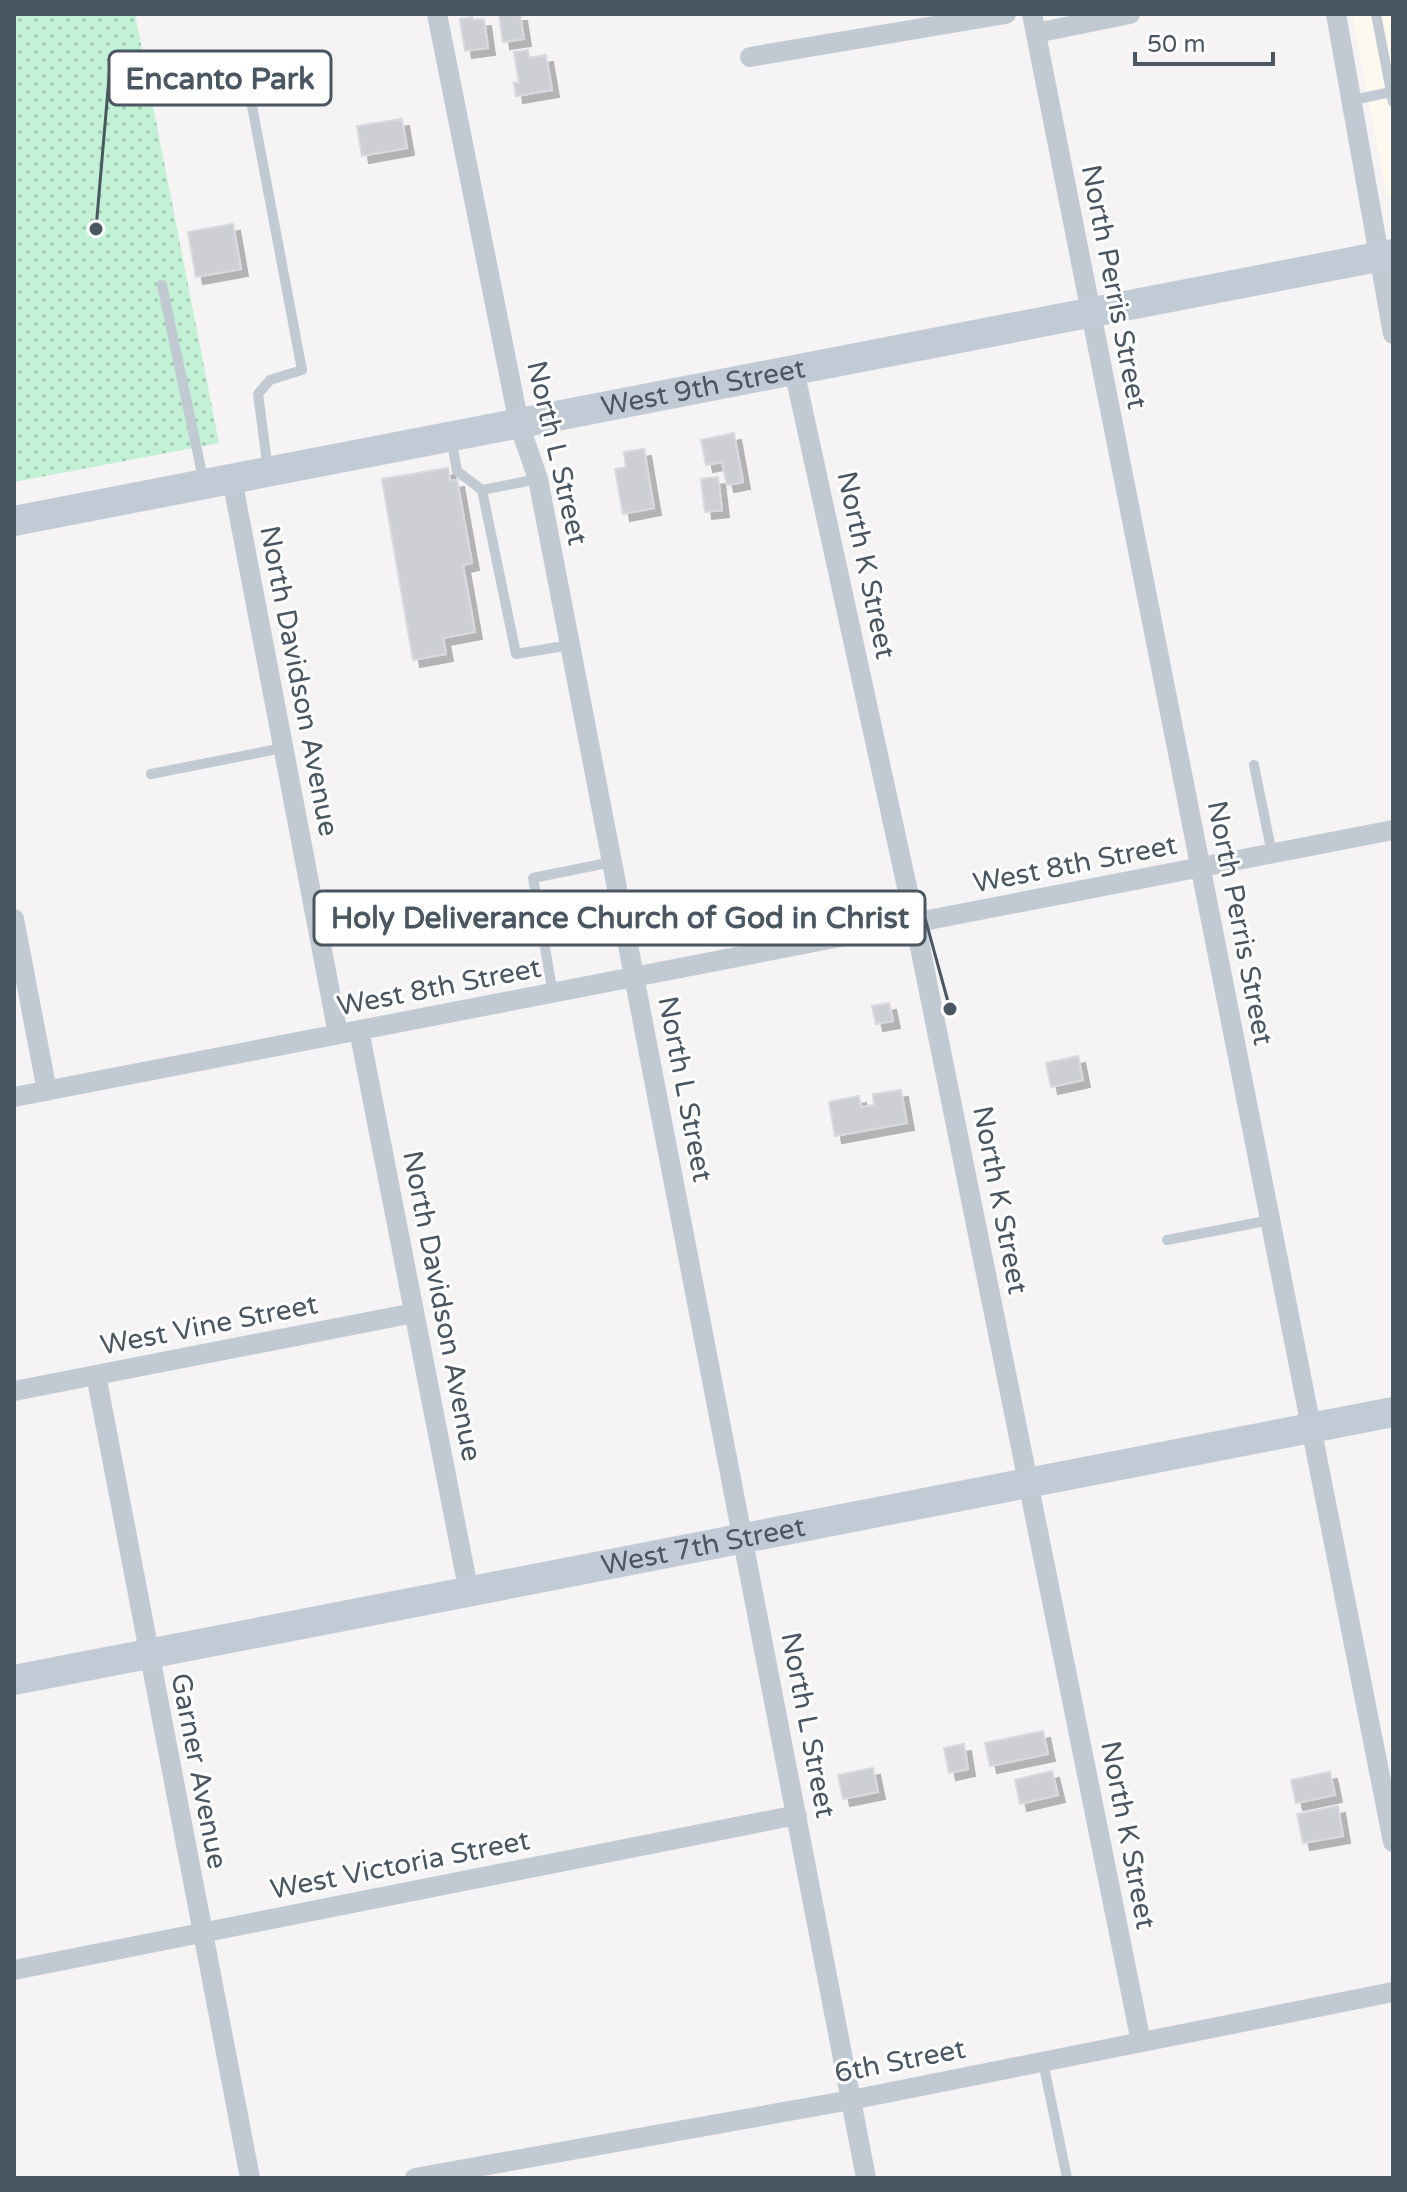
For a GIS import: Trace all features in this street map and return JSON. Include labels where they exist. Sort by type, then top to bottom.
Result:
[{"type":"street","name":"North L Street","points":[[437,14],[519,424],[538,479],[866,2178]]},
{"type":"street","points":[[750,57],[1006,14]]},
{"type":"street","points":[[1034,24],[1130,14]]},
{"type":"street","points":[[1336,14],[1386,255],[1393,334]]},
{"type":"street","name":"North Perris Street","points":[[1034,24],[1393,1842]]},
{"type":"street","name":"West 9th Street","points":[[14,521],[1386,255]]},
{"type":"street","name":"North K Street","points":[[794,370],[915,924],[1141,2042]]},
{"type":"street","name":"North Davidson Avenue","points":[[219,482],[283,748],[338,1034]]},
{"type":"street","name":"West 8th Street","points":[[14,1097],[1393,830]]},
{"type":"street","points":[[14,919],[47,1091]]},
{"type":"street","name":"North Davidson Avenue","points":[[359,1030],[469,1593]]},
{"type":"street","name":"West Vine Street","points":[[14,1391],[414,1313]]},
{"type":"street","name":"Garner Avenue","points":[[96,1375],[250,2178]]},
{"type":"street","name":"West 7th Street","points":[[14,1680],[1393,1412]]},
{"type":"street","name":"West Victoria Street","points":[[14,1970],[797,1815]]},
{"type":"street","name":"6th Street","points":[[415,2178],[851,2100],[1393,1992]]},
{"type":"lane","points":[[1353,100],[1392,97],[1376,14]]},
{"type":"lane","points":[[245,69],[302,370],[270,380],[258,394],[268,472]]},
{"type":"lane","points":[[162,285],[219,482]]},
{"type":"lane","points":[[451,436],[457,471],[482,490],[516,654],[570,645]]},
{"type":"lane","points":[[482,490],[538,479]]},
{"type":"lane","points":[[151,774],[283,748]]},
{"type":"lane","points":[[1254,765],[1272,854]]},
{"type":"lane","points":[[553,994],[533,878],[612,862]]},
{"type":"lane","points":[[1167,1240],[1271,1220]]},
{"type":"lane","points":[[1043,2062],[1067,2178]]},
{"type":"shaded area","points":[[1352,14],[1393,14],[1393,196],[1387,196]]},
{"type":"green space","points":[[14,14],[135,14],[219,443],[14,482]]},
{"type":"building","points":[[499,14],[520,14],[524,39],[503,42]]},
{"type":"building","points":[[472,17],[473,20],[484,19],[488,48],[465,51],[460,19]]},
{"type":"building","points":[[528,50],[529,58],[546,55],[552,90],[516,96],[514,83],[519,83],[514,52]]},
{"type":"building","points":[[402,119],[407,148],[362,156],[357,126]]},
{"type":"building","points":[[233,224],[241,269],[196,277],[188,232]]},
{"type":"building","points":[[734,433],[743,482],[727,485],[722,462],[706,465],[701,440]]},
{"type":"building","points":[[644,449],[654,508],[623,514],[615,469],[626,467],[624,452]]},
{"type":"building","points":[[448,468],[450,481],[457,480],[472,563],[463,565],[475,632],[443,638],[446,654],[413,660],[382,479]]},
{"type":"building","points":[[718,477],[722,510],[705,512],[701,479]]},
{"type":"building","points":[[889,1003],[893,1021],[876,1024],[872,1006]]},
{"type":"building","points":[[1078,1056],[1083,1080],[1051,1087],[1046,1063]]},
{"type":"building","points":[[901,1090],[907,1123],[835,1136],[829,1102],[859,1096],[861,1107],[874,1105],[873,1094]]},
{"type":"building","points":[[1043,1731],[1048,1754],[990,1766],[985,1743]]},
{"type":"building","points":[[964,1744],[968,1769],[949,1773],[944,1748]]},
{"type":"building","points":[[873,1768],[878,1792],[843,1799],[838,1775]]},
{"type":"building","points":[[1052,1771],[1058,1795],[1020,1804],[1015,1780]]},
{"type":"building","points":[[1330,1772],[1335,1795],[1296,1803],[1291,1780]]},
{"type":"building","points":[[1338,1806],[1343,1836],[1303,1843],[1297,1814]]},
{"type":"place","name":"Encanto Park","points":[[96,229]]},
{"type":"place","name":"Holy Deliverance Church of God in Christ","points":[[950,1009]]}]
